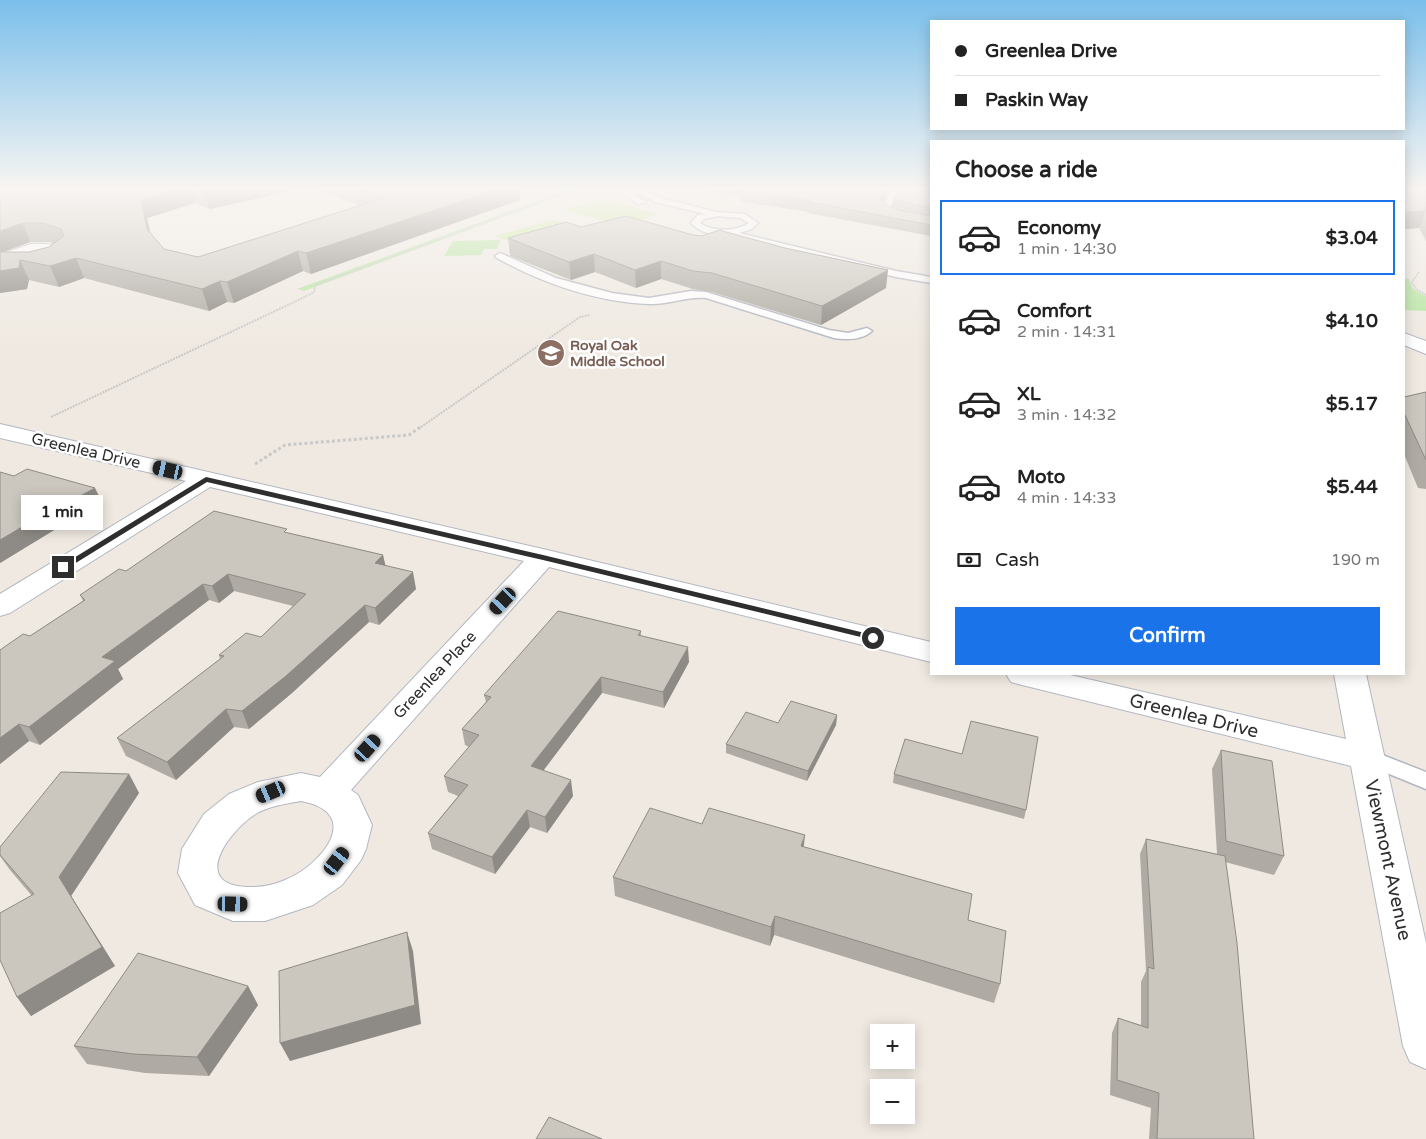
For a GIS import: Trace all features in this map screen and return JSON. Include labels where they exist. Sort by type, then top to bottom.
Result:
[{"type":"street","points":[[0,260],[14,253],[32,250],[50,249],[62,252],[62,255],[57,259],[36,265],[12,267],[0,264]]},
{"type":"street","points":[[1405,338],[1426,348]]},
{"type":"street","name":"Greenlea Drive","points":[[7,432],[543,558],[930,652]]},
{"type":"street","points":[[0,606],[215,481]]},
{"type":"street","name":"Greenlea Place","points":[[328,792],[543,558]]},
{"type":"street","name":"Greenlea Drive","points":[[1026,675],[1367,758]]},
{"type":"street","name":"Viewmont Avenue","points":[[1350,675],[1426,1046]]},
{"type":"lane","points":[[766,242],[896,274],[930,280]]},
{"type":"lane","points":[[801,242],[904,268],[930,272]]},
{"type":"lane","points":[[500,256],[522,269],[579,288],[632,298],[663,301],[682,295],[696,294],[720,299],[818,330],[844,336],[867,331]]},
{"type":"lane","points":[[1367,758],[1426,781]]},
{"type":"path","points":[[7,432],[309,295],[314,292],[315,286],[318,284],[431,242]]},
{"type":"path","points":[[1419,272],[1412,282],[1416,289],[1426,295]]},
{"type":"path","points":[[215,481],[285,445],[409,435],[580,317],[611,311],[632,298]]},
{"type":"green space","points":[[425,242],[436,242],[304,291],[297,289]]},
{"type":"green space","points":[[452,242],[499,242],[497,249],[484,249],[481,255],[444,256]]},
{"type":"green space","points":[[512,242],[547,242],[528,248]]},
{"type":"green space","points":[[1405,278],[1409,279],[1413,289],[1426,296],[1426,311],[1405,310]]},
{"type":"building","points":[[56,242],[158,242],[164,249],[198,257],[245,242],[339,242],[306,253],[298,251],[227,282],[220,281],[202,289],[76,258],[50,266],[20,260],[19,268],[0,271],[0,252],[29,252],[49,247]]},
{"type":"building","points":[[519,242],[764,242],[888,270],[822,306],[712,273],[693,271],[661,261],[635,270],[594,254],[569,262]]},
{"type":"building","points":[[1426,392],[1426,460],[1405,415],[1405,397]]},
{"type":"building","points":[[27,469],[95,488],[58,508],[56,507],[0,540],[0,472],[14,476]]},
{"type":"building","points":[[214,511],[287,529],[284,532],[383,555],[375,563],[413,572],[375,608],[365,605],[286,676],[242,711],[226,709],[167,762],[117,738],[224,656],[219,655],[246,633],[261,637],[306,594],[228,574],[212,586],[203,584],[102,657],[115,661],[29,727],[19,724],[0,738],[0,650],[23,634],[30,636],[85,600],[80,595],[119,569],[126,571]]},
{"type":"building","points":[[558,611],[641,631],[638,635],[688,647],[663,692],[601,677],[531,766],[571,780],[545,817],[527,810],[492,857],[428,833],[468,785],[444,776],[479,735],[462,729],[491,697],[484,695]]},
{"type":"building","points":[[791,701],[837,715],[808,771],[726,744],[746,712],[778,723]]},
{"type":"building","points":[[971,721],[1038,737],[1026,810],[894,774],[905,739],[962,754]]},
{"type":"building","points":[[1221,750],[1272,761],[1284,856],[1226,841]]},
{"type":"building","points":[[61,772],[129,774],[59,877],[102,947],[17,997],[0,960],[0,913],[34,894],[0,855],[0,847]]},
{"type":"building","points":[[650,808],[702,824],[709,808],[805,835],[801,846],[972,894],[968,920],[1006,931],[1000,984],[775,916],[771,927],[613,877]]},
{"type":"building","points":[[1146,839],[1225,856],[1237,943],[1254,1139],[1157,1139],[1159,1093],[1117,1080],[1118,1018],[1148,1028],[1148,967],[1154,969]]},
{"type":"building","points":[[407,932],[415,1005],[280,1043],[279,971]]},
{"type":"building","points":[[138,953],[248,986],[197,1057],[133,1054],[74,1046]]},
{"type":"building","points":[[549,1117],[602,1139],[536,1139]]},
{"type":"place","name":"Royal Oak Middle School","points":[[551,353]]},
{"type":"route","points":[[63,567],[206,479],[873,638]]}]
